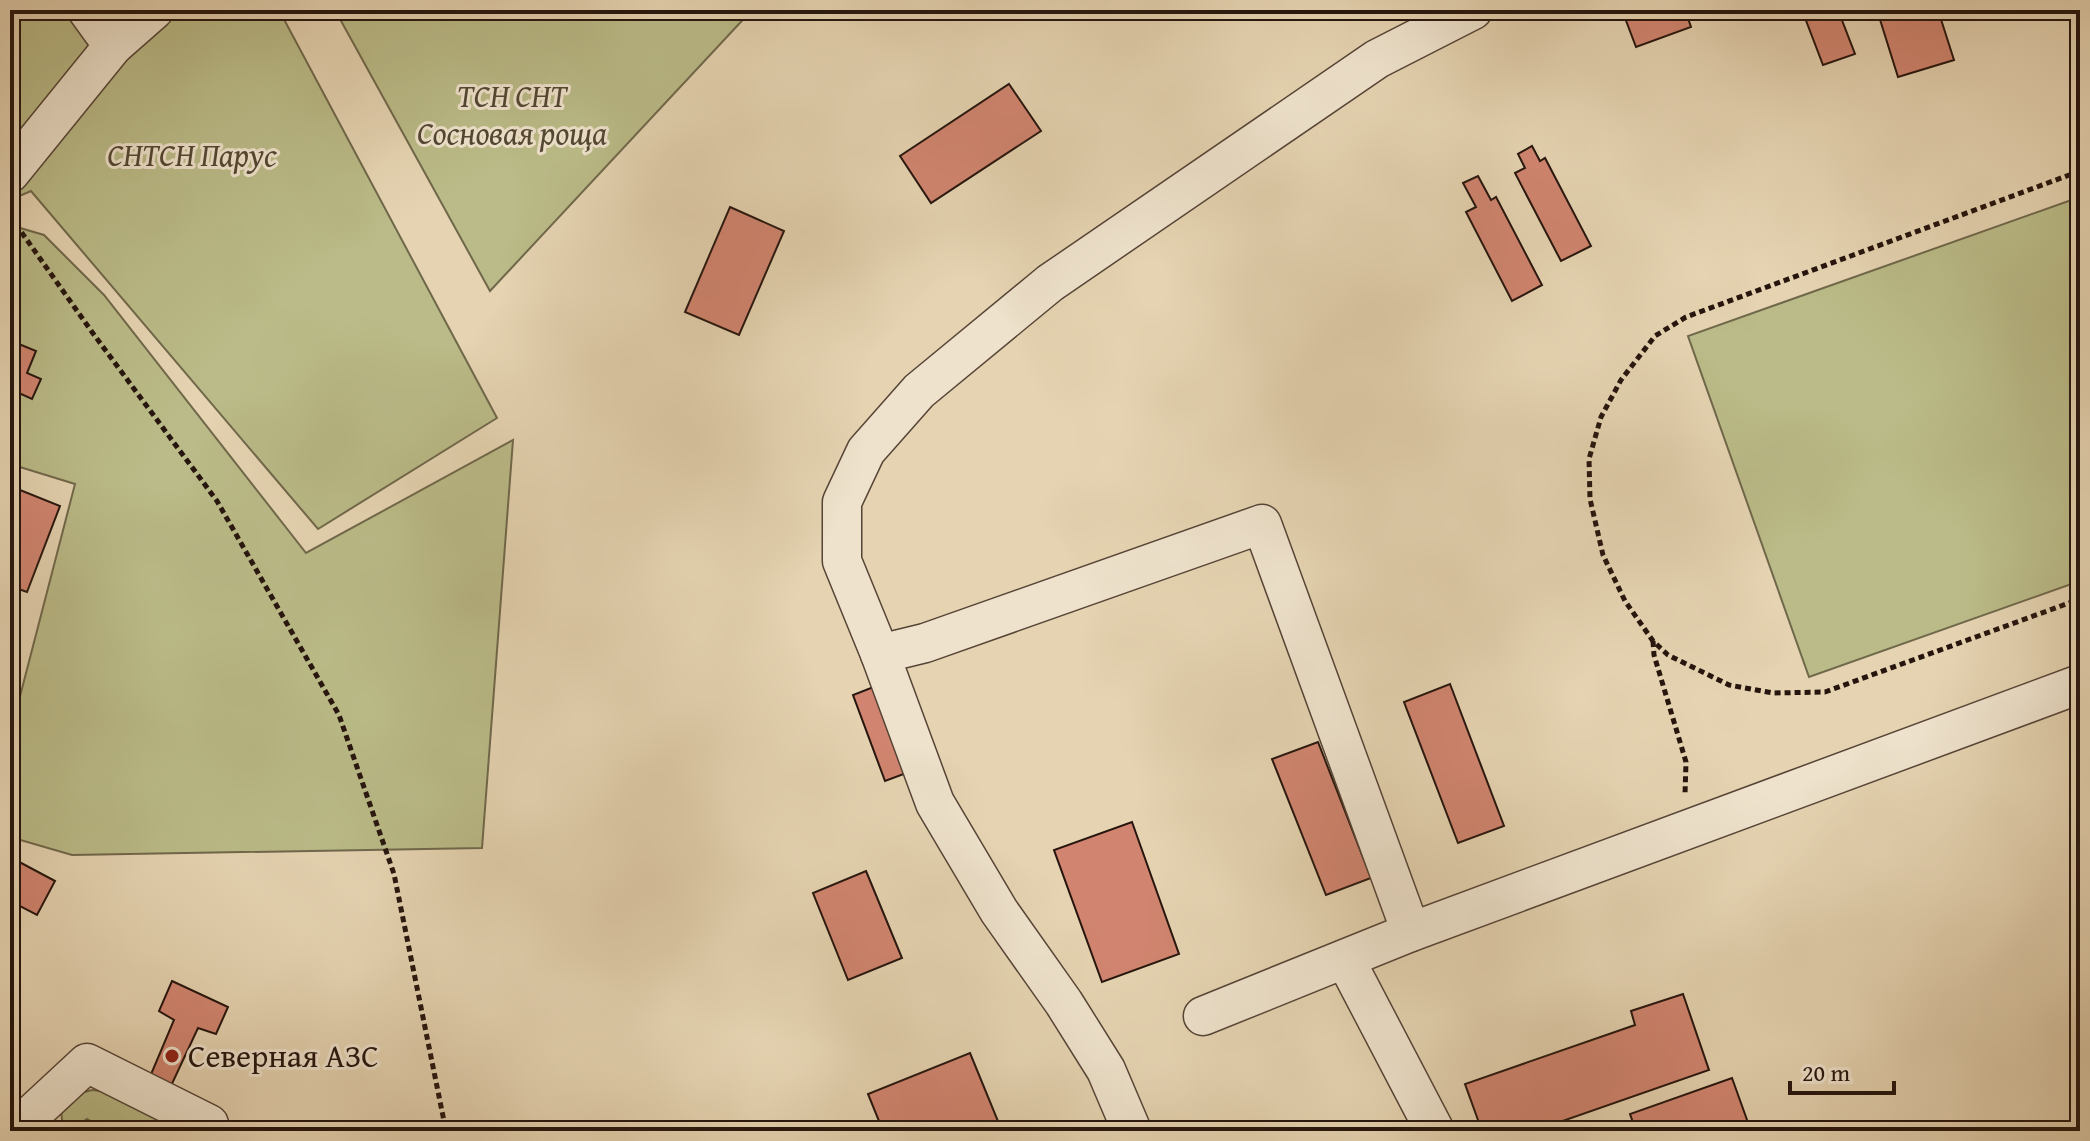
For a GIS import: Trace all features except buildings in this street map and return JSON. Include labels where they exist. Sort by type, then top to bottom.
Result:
[{"type":"street","points":[[87,10],[113,46]]},
{"type":"street","points":[[10,173],[113,46],[154,10]]},
{"type":"street","points":[[1132,1131],[1106,1070],[1064,1003],[999,911],[935,803],[842,561],[842,502],[866,451],[919,391],[1063,274],[1377,59],[1473,10]]},
{"type":"street","points":[[880,654],[925,643],[1262,524],[1411,932]]},
{"type":"street","points":[[1203,1016],[1411,932],[2080,684]]},
{"type":"street","points":[[1345,959],[1435,1131]]},
{"type":"street","points":[[17,1128],[87,1063],[209,1124],[208,1131]]},
{"type":"path","points":[[2080,171],[1686,317],[1655,336],[1614,392],[1601,417],[1589,459],[1590,499],[1603,555],[1625,601],[1653,641],[1668,655],[1729,685],[1773,693],[1825,692],[2080,599]]},
{"type":"path","points":[[10,216],[217,501],[339,715],[394,874],[446,1131]]},
{"type":"path","points":[[1653,641],[1654,655],[1686,762],[1683,831]]},
{"type":"green space","name":"СНТСН Парус","points":[[10,10],[279,10],[497,418],[318,529],[31,191],[10,200]]},
{"type":"green space","name":"ТСН СНТ Сосновая роща","points":[[335,10],[752,10],[490,291]]},
{"type":"green space","points":[[2080,197],[2080,581],[1809,677],[1688,336]]},
{"type":"green space","points":[[10,225],[44,235],[104,295],[306,553],[513,440],[482,848],[72,855],[10,837],[10,735],[75,484],[10,464]]},
{"type":"green space","points":[[92,1090],[110,1092],[171,1124],[176,1131],[107,1131],[87,1119],[74,1128],[62,1120],[61,1109],[77,1094]]},
{"type":"place","name":"Северная АЗС","points":[[172,1056]]}]
